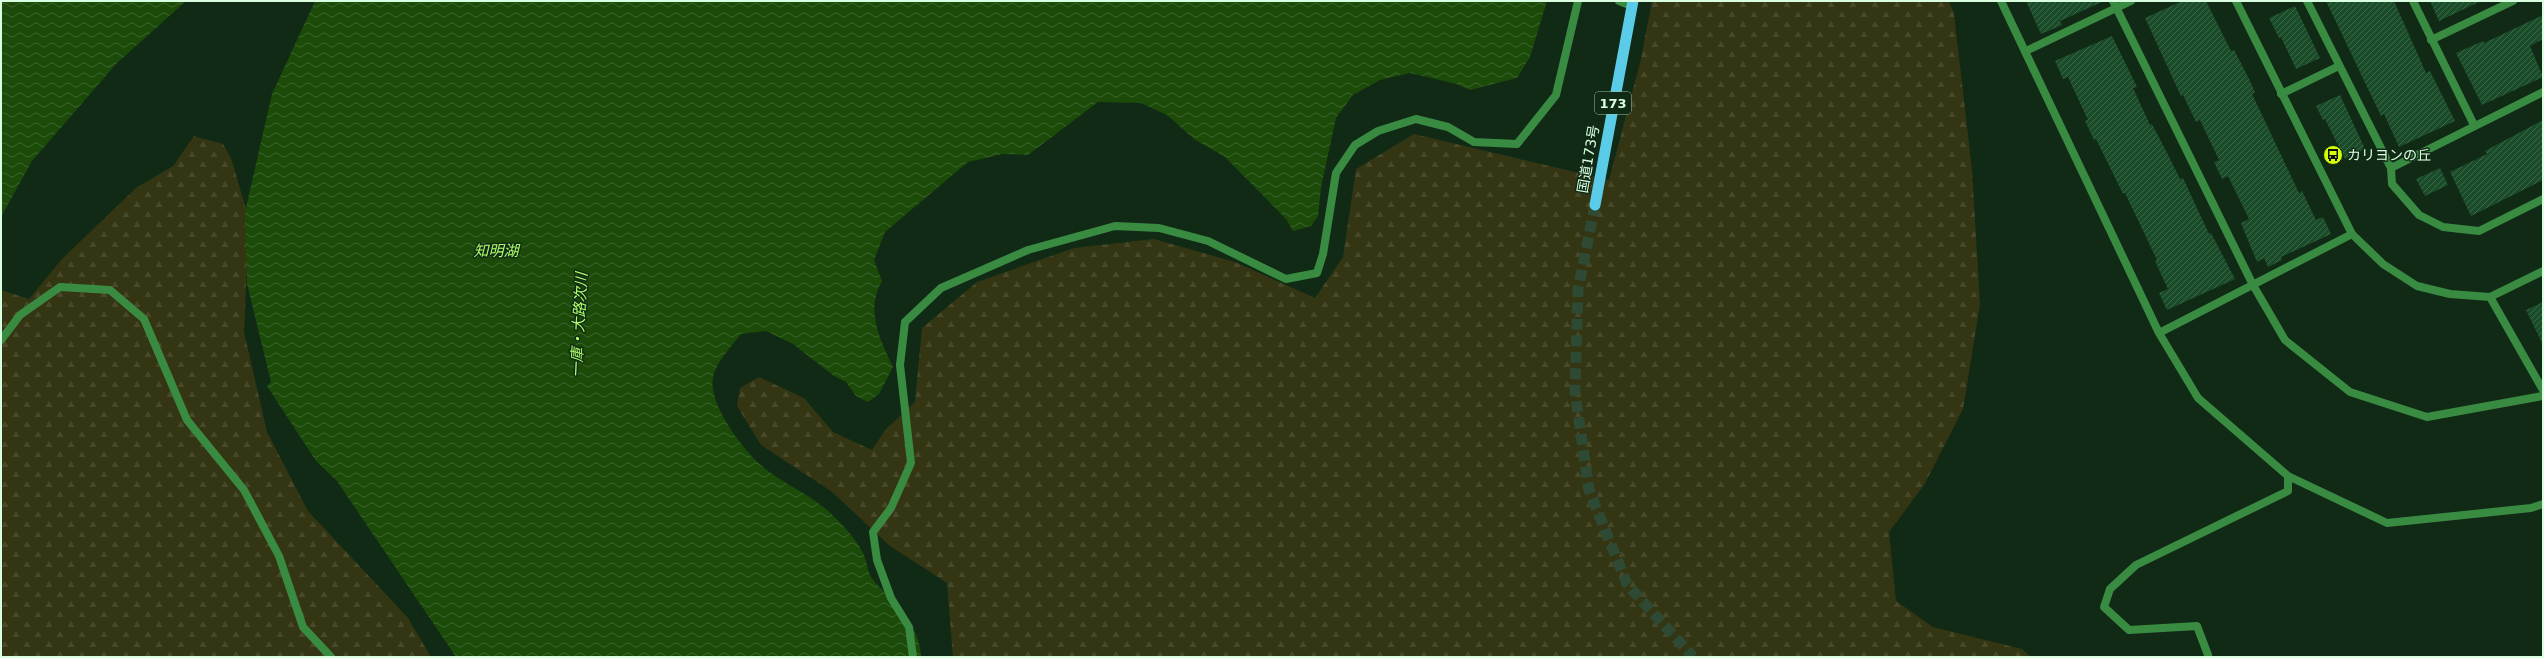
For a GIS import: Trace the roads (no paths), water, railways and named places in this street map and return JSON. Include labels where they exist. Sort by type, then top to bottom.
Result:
[{"type":"highway","name":"国道173号","points":[[1595,205],[1632,3]]},
{"type":"street","points":[[914,657],[909,627],[891,598],[877,560],[873,532],[891,508],[911,463],[900,365],[905,322],[941,288],[1028,250],[1115,226],[1159,228],[1208,242],[1286,279],[1317,273],[1324,254],[1336,173],[1355,145],[1378,131],[1416,119],[1448,128],[1474,142],[1518,144],[1556,95],[1578,1]]},
{"type":"street","points":[[1619,1],[1632,3]]},
{"type":"street","points":[[2001,1],[2159,333],[2198,398],[2288,476],[2387,523],[2531,508],[2543,504]]},
{"type":"street","points":[[2026,51],[2115,4],[2132,1]]},
{"type":"street","points":[[2236,1],[2352,234],[2383,264],[2417,286],[2450,294],[2490,297],[2543,271]]},
{"type":"street","points":[[2307,1],[2391,168],[2392,184],[2419,214],[2443,227],[2479,231],[2543,199]]},
{"type":"street","points":[[2413,1],[2474,125]]},
{"type":"street","points":[[2432,40],[2513,1]]},
{"type":"street","points":[[2115,4],[2253,285],[2285,340],[2350,392],[2426,417],[2543,396]]},
{"type":"street","points":[[2282,94],[2339,66]]},
{"type":"street","points":[[2391,168],[2474,125],[2543,92]]},
{"type":"street","points":[[2159,333],[2352,234]]},
{"type":"street","points":[[1,340],[20,315],[60,287],[110,290],[144,319],[187,420],[244,490],[279,556],[302,627],[331,657]]},
{"type":"street","points":[[2490,297],[2543,390]]},
{"type":"street","points":[[2208,655],[2197,626],[2129,630],[2104,607],[2110,589],[2136,565],[2288,491],[2288,476]]},
{"type":"water","points":[[1,1],[186,1],[116,64],[32,161],[1,217]]},
{"type":"water","name":"知明湖","points":[[315,1],[1547,1],[1530,57],[1517,78],[1470,90],[1456,84],[1410,73],[1380,80],[1353,95],[1336,118],[1321,187],[1318,216],[1311,226],[1293,231],[1286,219],[1225,157],[1194,139],[1167,115],[1141,103],[1098,102],[1028,155],[1003,154],[968,162],[885,232],[874,260],[882,281],[877,292],[875,314],[879,336],[893,367],[879,394],[868,402],[856,396],[846,382],[834,376],[793,344],[766,331],[741,334],[721,360],[713,377],[713,388],[716,401],[722,415],[740,442],[759,464],[826,509],[850,534],[859,545],[864,555],[871,578],[905,615],[911,625],[920,645],[921,657],[456,657],[337,481],[316,461],[267,386],[271,382],[247,284],[245,212],[272,94]]},
{"type":"tunnel","points":[[1595,205],[1578,290],[1575,392],[1589,490],[1627,584],[1693,657]]},
{"type":"place","name":"カリヨンの丘","points":[[2333,155]]},
{"type":"water label","name":"一庫・大路次川","points":[[579,325]]}]
